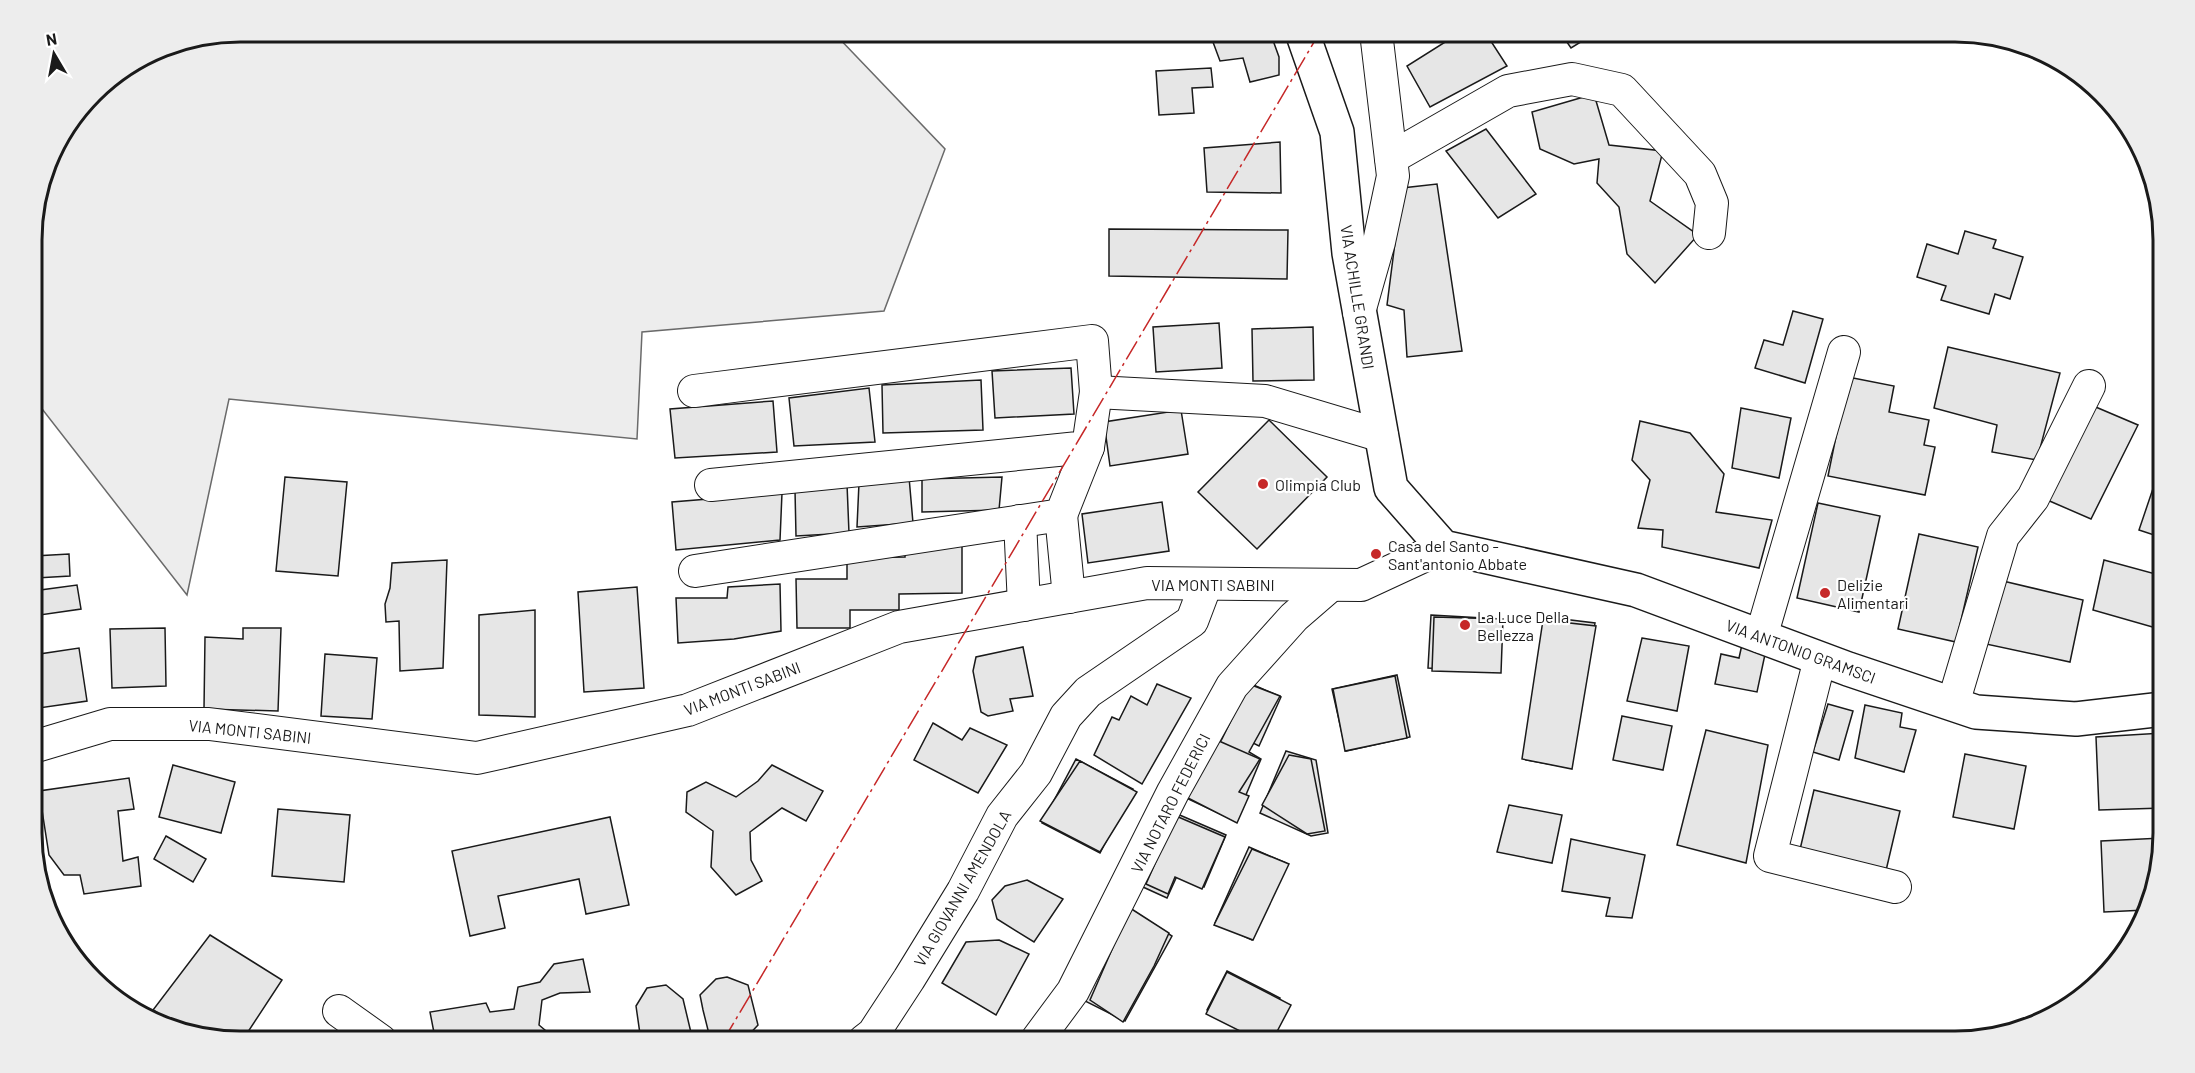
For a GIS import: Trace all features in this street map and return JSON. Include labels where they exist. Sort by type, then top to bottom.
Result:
[{"type":"main road","name":"VIA ACHILLE GRANDI","points":[[1306,42],[1337,132],[1349,253],[1391,488],[1443,547]]},
{"type":"main road","name":"VIA ANTONIO GRAMSCI","points":[[1443,547],[1636,590],[1820,659],[1976,712],[2076,719],[2153,710]]},
{"type":"street","points":[[1359,312],[1379,242],[1393,176],[1377,42]]},
{"type":"street","points":[[1391,158],[1508,91],[1572,79],[1622,90],[1700,174],[1712,203],[1709,233]]},
{"type":"street","points":[[694,391],[1092,340],[1096,392],[1088,447],[1061,515],[1069,597]]},
{"type":"street","points":[[1761,637],[1844,352]]},
{"type":"street","points":[[1953,704],[2003,536],[2033,498],[2089,386]]},
{"type":"street","points":[[1096,392],[1264,401],[1382,436]]},
{"type":"street","points":[[711,486],[1088,447]]},
{"type":"street","points":[[695,571],[1061,515]]},
{"type":"street","points":[[1020,522],[1024,605]]},
{"type":"street","name":"VIA MONTI SABINI","points":[[42,744],[110,724],[209,724],[477,758],[688,710],[899,627],[1146,584],[1360,585],[1443,547]]},
{"type":"street","name":"VIA GIOVANNI AMENDOLA","points":[[875,1031],[963,891],[1002,816],[1036,773],[1066,716],[1088,692],[1192,621],[1206,584]]},
{"type":"street","name":"VIA NOTARO FEDERICI","points":[[1043,1031],[1073,991],[1173,792],[1232,686],[1294,617],[1331,585]]},
{"type":"street","points":[[1820,659],[1770,856],[1896,887]]},
{"type":"street","points":[[339,1011],[367,1031]]},
{"type":"shaded area","points":[[240,42],[843,42],[945,149],[884,311],[642,332],[637,439],[229,399],[187,595],[42,409],[42,227],[49,189],[62,152],[83,119],[109,91],[141,69],[176,52],[214,44]]},
{"type":"building","points":[[1213,42],[1274,42],[1279,57],[1279,75],[1250,82],[1243,58],[1220,61]]},
{"type":"building","points":[[1445,42],[1491,42],[1507,66],[1430,107],[1407,66]]},
{"type":"building","points":[[1567,42],[1581,42],[1571,48]]},
{"type":"building","points":[[1211,68],[1213,87],[1192,88],[1194,113],[1159,115],[1156,71]]},
{"type":"building","points":[[1594,94],[1609,145],[1663,151],[1650,201],[1698,235],[1655,283],[1627,254],[1619,207],[1597,183],[1599,159],[1574,164],[1540,149],[1532,112]]},
{"type":"building","points":[[1486,129],[1536,194],[1498,218],[1446,151]]},
{"type":"building","points":[[1280,142],[1281,193],[1207,192],[1204,148]]},
{"type":"building","points":[[1437,184],[1462,351],[1407,357],[1404,310],[1387,305],[1402,188]]},
{"type":"building","points":[[1109,229],[1288,230],[1287,279],[1109,276]]},
{"type":"building","points":[[1965,231],[1996,240],[1993,248],[2023,257],[2010,299],[1995,294],[1989,314],[1941,300],[1946,286],[1917,277],[1927,244],[1958,254]]},
{"type":"building","points":[[1793,311],[1823,319],[1805,383],[1755,368],[1764,340],[1783,345]]},
{"type":"building","points":[[1219,323],[1222,368],[1156,372],[1153,327]]},
{"type":"building","points":[[1313,327],[1314,380],[1253,381],[1252,329]]},
{"type":"building","points":[[1948,347],[2060,373],[2037,460],[1992,452],[1997,425],[1934,408]]},
{"type":"building","points":[[1071,368],[1074,414],[995,418],[992,371]]},
{"type":"building","points":[[1848,377],[1894,386],[1889,412],[1929,420],[1924,445],[1935,447],[1925,495],[1828,476]]},
{"type":"building","points":[[981,380],[983,430],[883,433],[882,385]]},
{"type":"building","points":[[869,388],[875,442],[794,446],[789,398]]},
{"type":"building","points":[[773,401],[777,452],[675,458],[670,409]]},
{"type":"building","points":[[2091,405],[2138,425],[2091,519],[2045,499]]},
{"type":"building","points":[[1741,408],[1791,418],[1779,478],[1732,468]]},
{"type":"building","points":[[1181,410],[1188,454],[1110,466],[1104,422]]},
{"type":"building","name":"Olimpia Club","points":[[1269,420],[1327,477],[1257,549],[1198,492]]},
{"type":"building","points":[[1640,421],[1690,433],[1724,474],[1716,512],[1772,520],[1759,568],[1662,547],[1663,530],[1638,528],[1650,480],[1632,460]]},
{"type":"building","points":[[285,477],[347,482],[338,576],[276,571]]},
{"type":"building","points":[[909,477],[913,523],[857,527],[859,483]]},
{"type":"building","points":[[1002,477],[999,510],[922,512],[922,479]]},
{"type":"building","points":[[847,484],[849,533],[796,536],[795,490]]},
{"type":"building","points":[[2153,489],[2153,535],[2139,530]]},
{"type":"building","points":[[782,493],[780,540],[676,550],[672,502]]},
{"type":"building","points":[[1162,502],[1169,551],[1088,563],[1082,514]]},
{"type":"building","points":[[1818,503],[1880,516],[1859,612],[1797,598]]},
{"type":"building","points":[[1919,534],[1978,547],[1956,642],[1898,629]]},
{"type":"building","points":[[962,545],[962,593],[899,594],[899,610],[850,610],[850,628],[797,628],[796,579],[847,579],[847,558],[905,557],[905,546]]},
{"type":"building","points":[[69,554],[70,576],[42,578],[42,556]]},
{"type":"building","points":[[447,560],[443,668],[400,671],[399,621],[386,622],[385,604],[390,588],[392,563]]},
{"type":"building","points":[[2104,560],[2153,573],[2153,627],[2093,610]]},
{"type":"building","points":[[2003,581],[2083,600],[2070,662],[1986,644]]},
{"type":"building","points":[[780,584],[781,631],[734,639],[678,643],[676,598],[727,598],[728,587]]},
{"type":"building","points":[[77,585],[81,609],[42,615],[42,590]]},
{"type":"building","points":[[637,587],[644,688],[584,692],[578,592]]},
{"type":"building","points":[[535,610],[535,717],[479,715],[479,615]]},
{"type":"building","points":[[1431,615],[1501,619],[1498,672],[1428,668]]},
{"type":"building","points":[[1434,617],[1503,619],[1501,673],[1432,671]]},
{"type":"building","points":[[1546,617],[1595,623],[1571,768],[1526,760]]},
{"type":"building","points":[[1543,620],[1596,626],[1572,769],[1522,759]]},
{"type":"building","points":[[165,628],[166,686],[112,688],[110,629]]},
{"type":"building","points":[[243,628],[281,628],[278,711],[204,709],[205,637],[243,639]]},
{"type":"building","points":[[1642,638],[1689,646],[1677,711],[1627,701]]},
{"type":"building","points":[[1743,640],[1767,645],[1757,692],[1715,684],[1721,654],[1739,658]]},
{"type":"building","points":[[1023,647],[1033,696],[1010,699],[1013,711],[988,716],[981,712],[973,671],[976,657]]},
{"type":"building","points":[[79,648],[87,701],[42,708],[42,654]]},
{"type":"building","points":[[325,654],[377,658],[372,719],[321,716]]},
{"type":"building","points":[[1397,675],[1410,737],[1346,751],[1332,689]]},
{"type":"building","points":[[1395,676],[1407,738],[1345,751],[1333,689]]},
{"type":"building","points":[[1249,683],[1281,697],[1259,746],[1225,729]]},
{"type":"building","points":[[1157,684],[1191,698],[1142,784],[1094,755],[1112,717],[1119,720],[1131,696],[1147,705]]},
{"type":"building","points":[[1249,684],[1280,696],[1249,752],[1261,759],[1235,821],[1184,797],[1222,739]]},
{"type":"building","points":[[1828,704],[1853,711],[1839,760],[1813,752]]},
{"type":"building","points":[[1865,705],[1902,713],[1900,727],[1916,730],[1904,772],[1855,758]]},
{"type":"building","points":[[1622,716],[1672,726],[1663,770],[1613,760]]},
{"type":"building","points":[[933,723],[962,740],[970,728],[1007,745],[978,793],[914,760]]},
{"type":"building","points":[[1706,730],[1768,745],[1746,863],[1677,845]]},
{"type":"building","points":[[2153,734],[2153,808],[2099,810],[2096,737]]},
{"type":"building","points":[[1219,741],[1260,759],[1239,792],[1249,796],[1237,823],[1186,797]]},
{"type":"building","points":[[1286,751],[1316,760],[1328,833],[1311,836],[1260,813]]},
{"type":"building","points":[[1965,754],[2026,766],[2014,829],[1953,817]]},
{"type":"building","points":[[1289,755],[1311,759],[1325,831],[1307,834],[1262,805]]},
{"type":"building","points":[[1076,759],[1133,789],[1100,853],[1042,823]]},
{"type":"building","points":[[1080,761],[1137,792],[1100,852],[1040,821]]},
{"type":"building","points":[[173,765],[235,782],[221,833],[159,817]]},
{"type":"building","points":[[772,765],[823,791],[806,821],[782,808],[750,832],[751,860],[762,881],[736,895],[711,867],[713,831],[686,812],[687,792],[706,782],[736,797],[758,781]]},
{"type":"building","points":[[129,778],[134,809],[118,811],[123,861],[138,857],[141,886],[84,894],[80,875],[64,875],[49,855],[42,810],[42,791]]},
{"type":"building","points":[[1814,790],[1900,811],[1884,879],[1798,858]]},
{"type":"building","points":[[1509,805],[1562,815],[1552,863],[1497,852]]},
{"type":"building","points":[[278,809],[350,815],[344,882],[272,876]]},
{"type":"building","points":[[1175,813],[1226,835],[1204,887],[1177,876],[1167,898],[1143,887]]},
{"type":"building","points":[[1176,816],[1225,837],[1202,889],[1175,877],[1168,894],[1146,884]]},
{"type":"building","points":[[610,817],[629,905],[586,914],[579,879],[498,896],[505,928],[470,936],[452,851]]},
{"type":"building","points":[[166,836],[206,859],[193,882],[154,859]]},
{"type":"building","points":[[2153,838],[2146,884],[2137,910],[2104,912],[2101,841]]},
{"type":"building","points":[[1571,839],[1645,855],[1632,918],[1606,916],[1610,898],[1562,891]]},
{"type":"building","points":[[1249,847],[1286,863],[1252,940],[1215,923]]},
{"type":"building","points":[[1252,849],[1289,864],[1253,940],[1214,925]]},
{"type":"building","points":[[1027,880],[1063,899],[1034,942],[997,919],[992,900],[1005,886]]},
{"type":"building","points":[[1129,908],[1172,936],[1125,1021],[1083,1000]]},
{"type":"building","points":[[1130,908],[1169,933],[1154,966],[1123,1022],[1090,1000]]},
{"type":"building","points":[[210,935],[282,980],[249,1031],[214,1029],[189,1024],[176,1021],[153,1010]]},
{"type":"building","points":[[999,940],[1029,954],[996,1015],[942,983],[966,942]]},
{"type":"building","points":[[583,959],[590,992],[560,993],[542,1000],[539,1025],[546,1031],[434,1031],[430,1012],[486,1003],[490,1012],[514,1009],[518,987],[540,982],[554,964]]},
{"type":"building","points":[[1227,971],[1280,998],[1262,1031],[1247,1031],[1207,1010]]},
{"type":"building","points":[[1227,972],[1291,1005],[1277,1031],[1240,1031],[1206,1014]]},
{"type":"building","points":[[727,977],[748,985],[758,1025],[752,1031],[708,1031],[700,995],[716,979]]},
{"type":"building","points":[[666,985],[683,999],[691,1031],[640,1031],[636,1006],[647,988]]},
{"type":"power","points":[[729,1031],[1314,42]]},
{"type":"place","name":"Olimpia Club","points":[[1263,484]]},
{"type":"place","name":"Casa del Santo - Sant'antonio Abbate","points":[[1376,554]]},
{"type":"place","name":"Delizie Alimentari","points":[[1825,593]]},
{"type":"place","name":"La Luce Della Bellezza","points":[[1465,625]]}]
